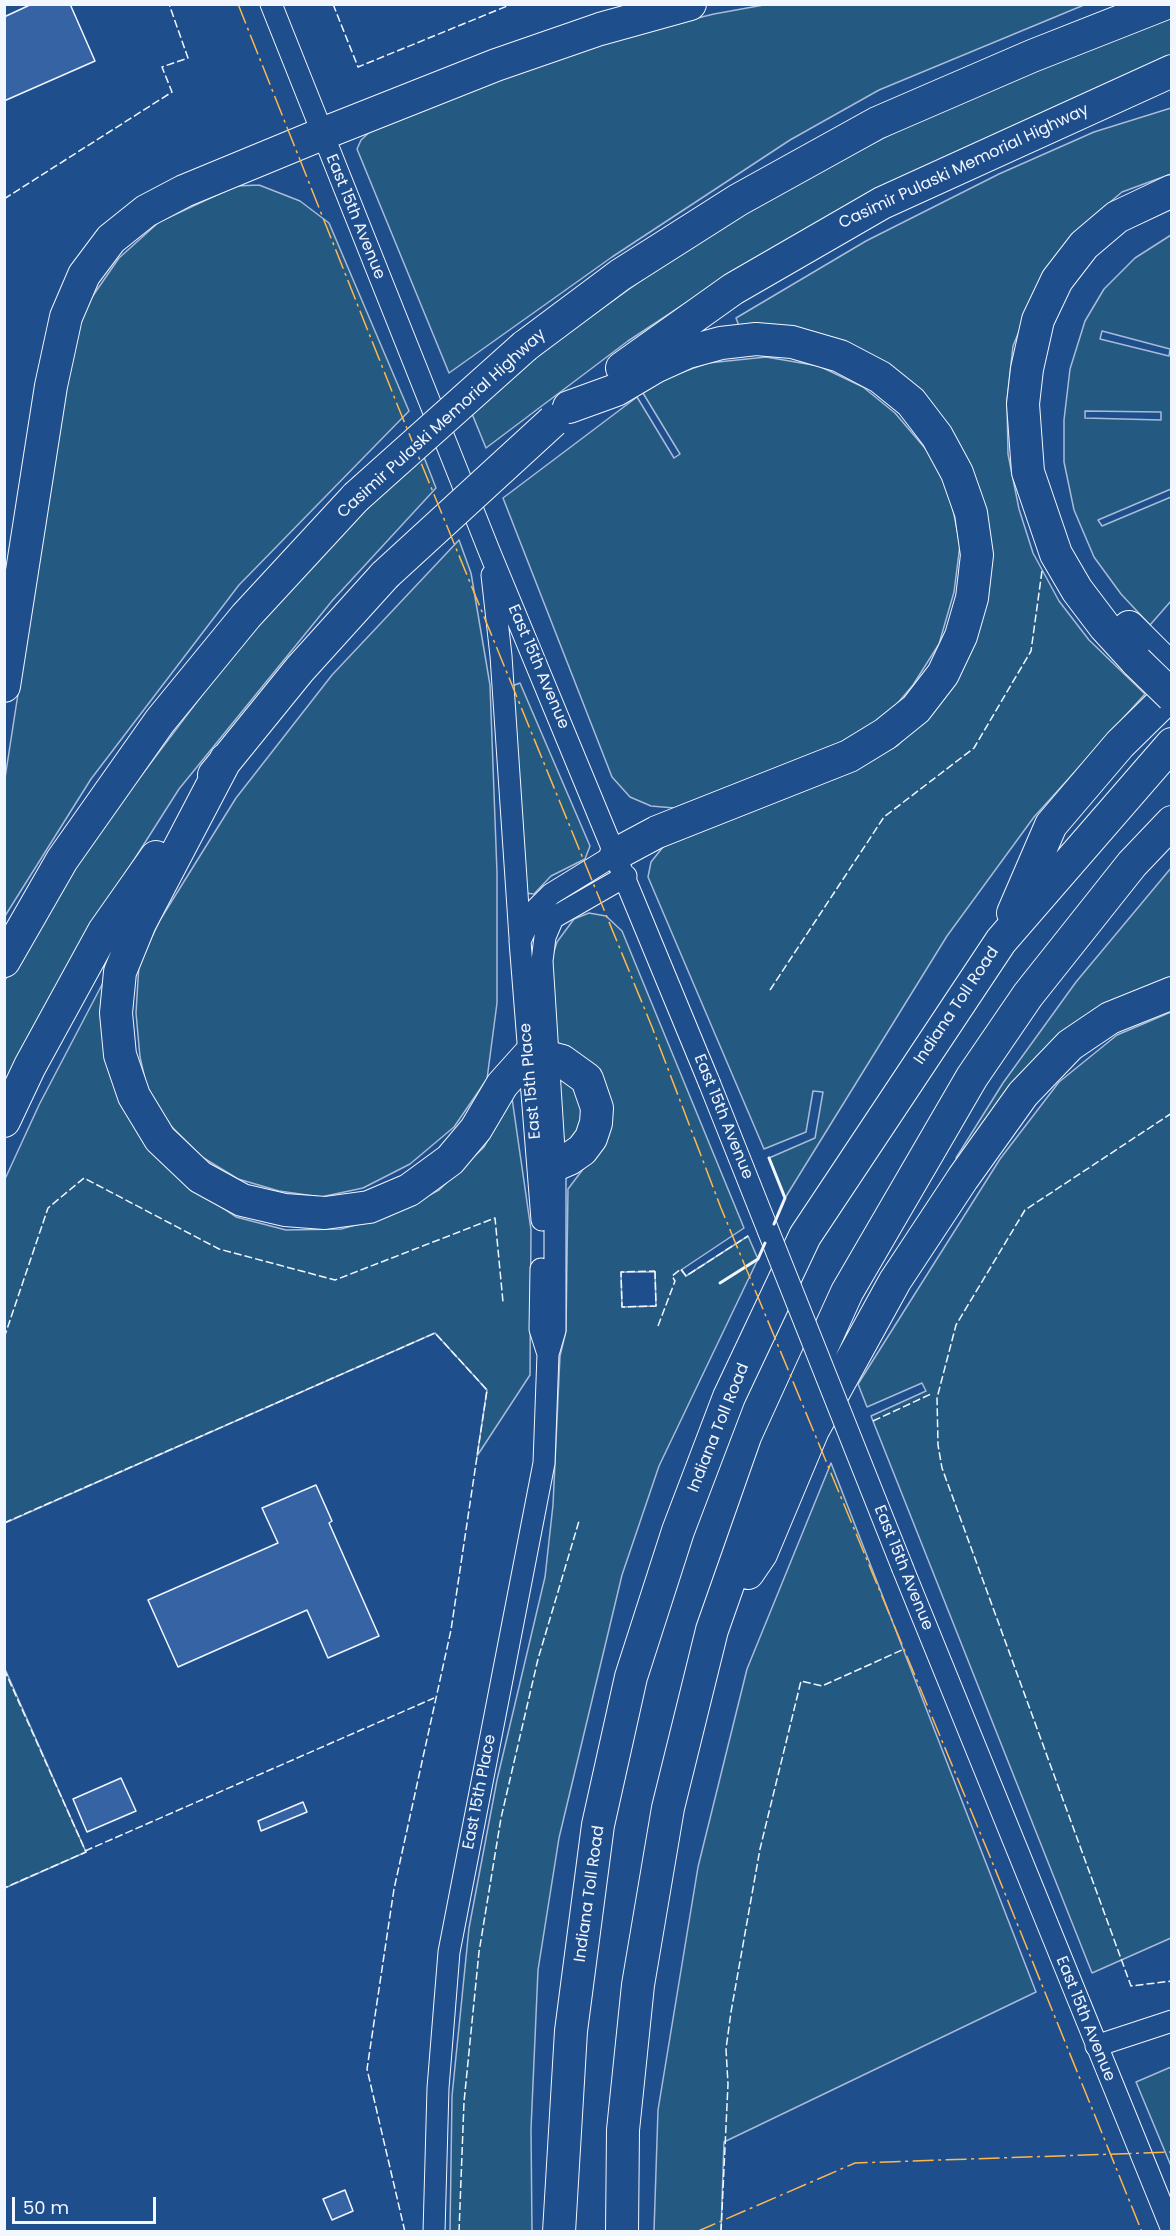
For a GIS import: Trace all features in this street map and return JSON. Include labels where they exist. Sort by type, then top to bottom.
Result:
[{"type":"highway","points":[[4,686],[51,386],[66,317],[84,275],[111,239],[146,211],[184,191],[322,134],[507,62],[600,29],[690,4]]},
{"type":"highway","name":"Casimir Pulaski Memorial Highway","points":[[4,961],[62,860],[160,721],[246,616],[356,497],[525,346],[620,275],[738,200],[877,123],[1032,56],[1164,4]]},
{"type":"highway","name":"Casimir Pulaski Memorial Highway","points":[[4,1121],[30,1066],[104,931],[226,759],[300,669],[385,575],[561,414],[723,295],[815,239],[967,162],[1172,71]]},
{"type":"highway","points":[[1172,191],[1117,217],[1084,245],[1057,280],[1038,320],[1027,369],[1023,404],[1028,472],[1056,554],[1077,590],[1105,627],[1143,655],[1172,670]]},
{"type":"highway","points":[[1001,940],[1051,825],[1120,744],[1172,694],[1091,581],[1072,545],[1047,467],[1043,426],[1046,375],[1056,333],[1071,292],[1097,260],[1126,233],[1172,211]]},
{"type":"highway","points":[[561,414],[616,390],[655,367],[688,352],[721,343],[756,339],[792,342],[840,356],[880,376],[903,396],[937,436],[957,472],[971,513],[977,555],[972,598],[962,636],[944,674],[916,709],[885,734],[849,756],[657,832],[621,865]]},
{"type":"highway","name":"Indiana Toll Road","points":[[560,2232],[571,2031],[598,1825],[631,1677],[678,1531],[729,1397],[805,1236],[1001,940],[1172,744]]},
{"type":"highway","points":[[226,759],[140,923],[120,972],[116,1013],[120,1054],[134,1096],[160,1140],[200,1177],[242,1200],[285,1210],[325,1213],[369,1207],[409,1190],[450,1160],[476,1129],[501,1086],[538,1057],[562,1061],[586,1079],[597,1108],[591,1138],[569,1159],[555,1165]]},
{"type":"highway","points":[[622,2232],[623,2130],[638,1985],[668,1809],[712,1630],[776,1448],[848,1292],[907,1185],[972,1077],[1028,995],[1132,864],[1172,822]]},
{"type":"highway","points":[[712,1630],[761,1554],[813,1430],[895,1281],[983,1150],[1023,1095],[1070,1046],[1110,1018],[1172,993]]},
{"type":"street","name":"East 15th Avenue","points":[[271,4],[490,553],[621,865],[903,1569],[1172,2230]]},
{"type":"street","points":[[490,553],[501,657],[520,941]]},
{"type":"street","name":"East 15th Place","points":[[434,2232],[438,2088],[449,1952],[544,1463],[548,1354],[555,1330],[555,1165],[520,941],[534,911],[551,894],[621,865]]},
{"type":"street","name":"East 15th Place","points":[[548,1354],[540,1329],[542,1215],[538,1057],[545,937],[553,918],[621,865]]},
{"type":"street","points":[[1096,2046],[1172,2021]]},
{"type":"shaded area","points":[[769,4],[1084,5],[879,90],[790,140],[612,257],[449,373],[357,149],[361,140],[374,128],[554,59],[632,34],[714,14]]},
{"type":"shaded area","points":[[1171,18],[1171,55],[895,180],[701,293],[628,341],[486,448],[470,409],[564,336],[646,277],[731,222],[821,170],[905,127],[1012,78]]},
{"type":"shaded area","points":[[1171,108],[1171,174],[1122,192],[1089,220],[1053,263],[1032,300],[1013,346],[1007,400],[1008,454],[1019,509],[1033,553],[1059,601],[1089,640],[1145,694],[1034,817],[947,936],[785,1198],[769,1158],[815,1138],[823,1092],[813,1091],[806,1132],[764,1149],[648,877],[651,862],[663,847],[849,773],[898,745],[942,699],[983,604],[934,411],[739,326],[736,318],[866,241],[999,174],[1094,132]]},
{"type":"shaded area","points":[[259,185],[300,201],[329,223],[409,411],[239,585],[91,779],[5,916],[5,778],[71,351],[83,310],[119,258],[159,222],[236,186]]},
{"type":"shaded area","points":[[1171,235],[1171,489],[1098,520],[1102,526],[1171,497],[1171,601],[1150,625],[1121,594],[1094,557],[1074,510],[1064,462],[1064,420],[1070,369],[1085,321],[1104,289],[1135,258]],"holes":[[[1102,331],[1170,349],[1169,356],[1100,339]],[[1085,411],[1161,412],[1161,420],[1085,418]]]},
{"type":"shaded area","points":[[766,357],[819,366],[863,387],[895,413],[930,454],[950,494],[960,545],[954,592],[939,644],[913,685],[886,717],[847,740],[674,808],[651,806],[630,797],[612,777],[503,498],[637,397],[674,458],[680,454],[643,393],[660,380],[708,363]]},
{"type":"shaded area","points":[[422,452],[436,488],[332,601],[179,789],[71,959],[5,1085],[5,980],[94,838],[230,658],[324,548]]},
{"type":"shaded area","points":[[459,540],[471,573],[490,685],[497,873],[497,1003],[487,1079],[454,1127],[410,1164],[363,1188],[321,1197],[279,1191],[238,1179],[202,1157],[170,1125],[147,1088],[140,1057],[136,1013],[139,964],[160,920],[236,798],[332,675]]},
{"type":"shaded area","points":[[520,683],[590,846],[585,859],[551,876],[534,894],[525,893],[512,686]]},
{"type":"shaded area","points":[[1171,868],[1171,981],[1137,993],[961,1161],[956,1158],[1003,1083],[1076,982]]},
{"type":"shaded area","points":[[589,913],[606,916],[622,931],[744,1228],[681,1270],[686,1276],[748,1236],[758,1259],[659,1466],[622,1575],[559,1838],[538,1970],[531,2129],[532,2231],[450,2232],[452,2096],[469,1928],[497,1780],[545,1577],[553,1505],[560,1356],[566,1331],[568,1189],[596,1152],[607,1130],[556,1046],[551,961],[557,942],[574,919]],"holes":[[[621,1272],[655,1272],[656,1306],[622,1307]]]},
{"type":"shaded area","points":[[106,977],[104,1042],[190,1186],[236,1217],[286,1230],[341,1229],[389,1216],[439,1190],[484,1147],[512,1098],[531,1230],[530,1375],[477,1456],[487,1390],[435,1333],[5,1523],[5,1179],[39,1105]]},
{"type":"shaded area","points":[[1171,1012],[1171,1938],[1092,1973],[871,1416],[926,1391],[922,1383],[867,1407],[858,1384],[1000,1159],[1059,1082],[1117,1035]]},
{"type":"shaded area","points":[[559,1074],[575,1082],[586,1121],[563,1148]]},
{"type":"shaded area","points":[[831,1463],[1036,1992],[724,2142],[721,2231],[654,2231],[658,2110],[698,1867],[747,1669]]},
{"type":"shaded area","points":[[5,1669],[86,1852],[4,1888]]},
{"type":"shaded area","points":[[1171,2067],[1171,2166],[1136,2082]]},
{"type":"building","points":[[32,4],[70,4],[95,61],[4,101],[4,17]]},
{"type":"building","points":[[316,1485],[332,1521],[329,1523],[379,1636],[328,1658],[307,1610],[178,1667],[148,1600],[278,1543],[262,1508]]},
{"type":"building","points":[[121,1778],[136,1811],[87,1832],[73,1799]]},
{"type":"building","points":[[303,1802],[307,1812],[261,1831],[258,1821]]},
{"type":"building","points":[[345,2190],[353,2211],[332,2220],[323,2199]]},
{"type":"fence","points":[[4,199],[172,92],[162,67],[188,58],[169,4]]},
{"type":"fence","points":[[333,4],[358,67],[512,4]]},
{"type":"fence","points":[[770,990],[884,817],[974,748],[1031,651],[1042,571]]},
{"type":"fence","points":[[1172,1113],[1025,1210],[956,1325],[937,1398],[938,1445],[942,1468],[1131,1986],[1172,1981]]},
{"type":"fence","points":[[4,1338],[48,1208],[84,1178],[219,1249],[335,1280],[495,1218],[503,1302]]},
{"type":"fence","points":[[658,1326],[675,1281],[672,1276],[681,1269],[686,1276],[748,1236]]},
{"type":"fence","points":[[655,1271],[656,1306],[622,1307],[621,1272],[655,1271]]},
{"type":"fence","points":[[4,1523],[435,1333],[487,1390],[451,1630],[394,1889],[367,2069],[405,2232]]},
{"type":"fence","points":[[873,1421],[931,1394]]},
{"type":"fence","points":[[459,2232],[464,2102],[479,1952],[501,1818],[538,1659],[579,1521]]},
{"type":"fence","points":[[721,2232],[728,2084],[726,2049],[731,2012],[760,1849],[801,1681],[822,1686],[902,1650]]},
{"type":"fence","points":[[4,1669],[86,1852],[4,1888]]},
{"type":"fence","points":[[85,1851],[434,1698]]},
{"type":"wall","points":[[769,1158],[785,1198],[774,1224]]},
{"type":"wall","points":[[720,1283],[758,1259],[765,1243]]},
{"type":"power","points":[[238,4],[399,409],[652,1027],[721,1208],[991,1859],[1142,2232]]},
{"type":"power","points":[[696,2232],[855,2163],[1172,2152]]}]
